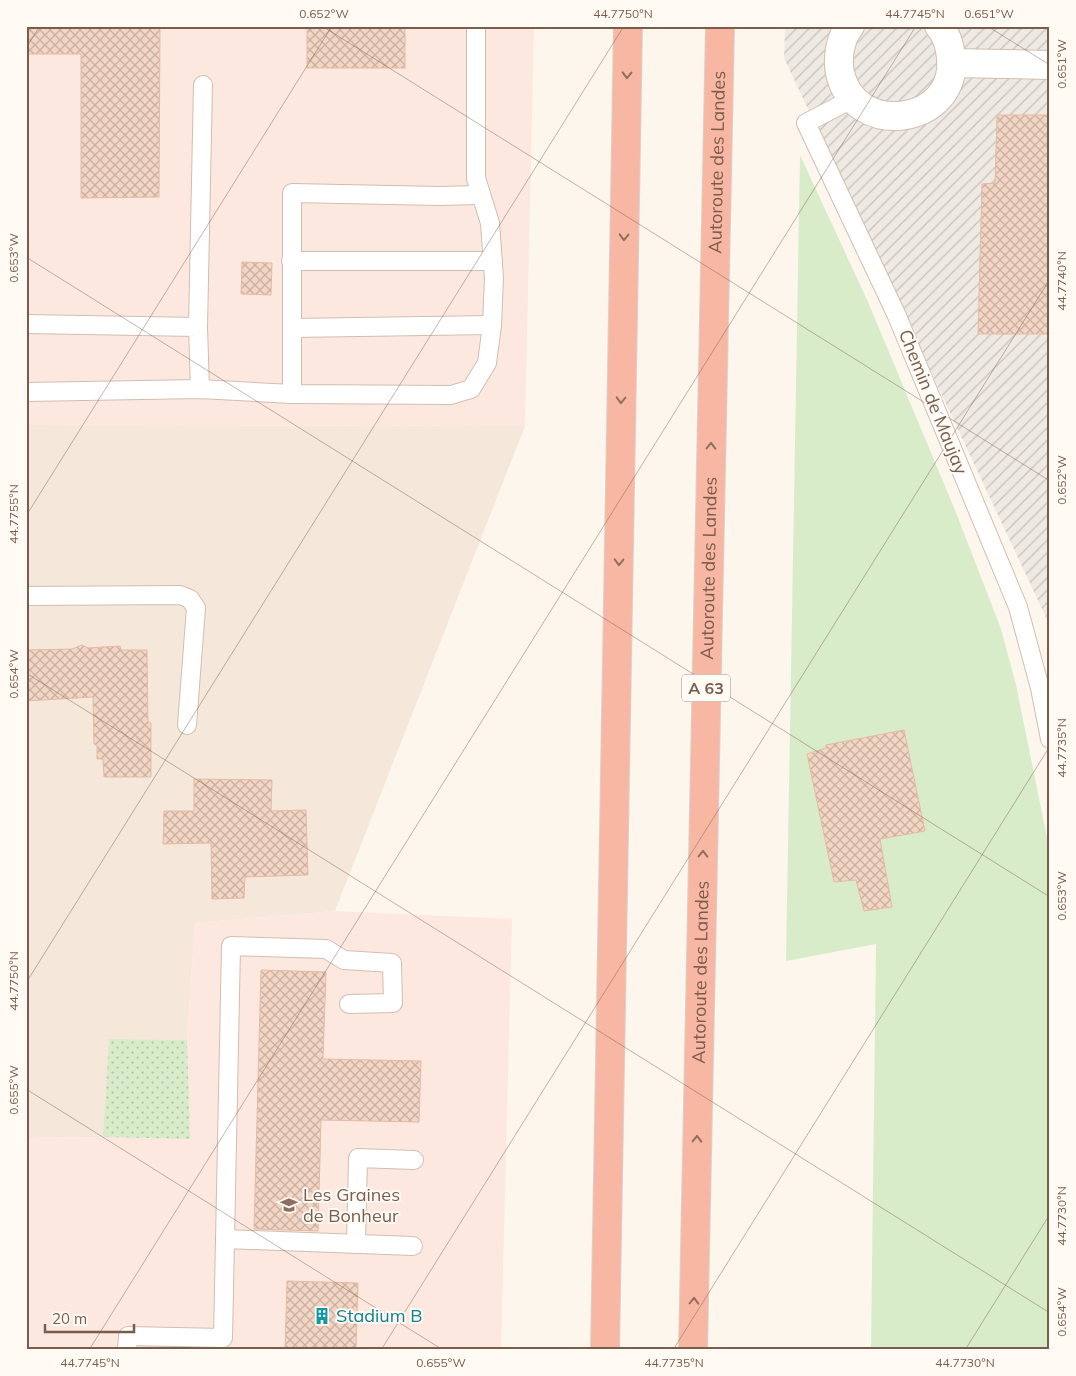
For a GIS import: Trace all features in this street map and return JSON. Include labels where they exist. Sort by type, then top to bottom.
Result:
[{"type":"highway","points":[[605,1350],[628,26]]},
{"type":"highway","name":"Autoroute des Landes","points":[[693,1350],[720,26]]},
{"type":"street","points":[[850,26],[840,47],[838,65],[842,83],[852,99],[867,110],[886,117],[904,117],[922,110],[937,98],[948,82],[952,63],[950,45],[940,26]]},
{"type":"street","points":[[952,63],[1050,65]]},
{"type":"lane","points":[[26,392],[200,389],[292,394],[451,395],[471,389],[487,363],[492,324],[493,261],[490,223],[476,178],[476,26]]},
{"type":"lane","points":[[200,389],[198,327],[203,85]]},
{"type":"lane","name":"Chemin de Maujay","points":[[852,99],[806,123],[897,316],[1018,607],[1040,688],[1050,739]]},
{"type":"lane","points":[[292,394],[290,261],[292,193],[480,195]]},
{"type":"lane","points":[[290,261],[493,261]]},
{"type":"lane","points":[[26,324],[198,327]]},
{"type":"lane","points":[[292,328],[492,324]]},
{"type":"lane","points":[[26,596],[180,595],[190,599],[196,608],[187,725]]},
{"type":"lane","points":[[127,1350],[128,1336],[223,1338],[231,946],[326,949],[344,960],[392,963],[393,1003],[349,1004]]},
{"type":"lane","points":[[356,1244],[358,1158],[414,1160]]},
{"type":"lane","points":[[225,1239],[413,1246]]},
{"type":"shaded area","points":[[26,26],[534,26],[525,426],[26,425]]},
{"type":"shaded area","points":[[785,26],[1050,26],[1050,626],[784,58]]},
{"type":"shaded area","points":[[26,425],[525,426],[335,911],[195,923],[187,1040],[103,1137],[26,1138]]},
{"type":"shaded area","points":[[335,911],[512,919],[501,1350],[26,1350],[26,1138],[103,1137],[109,1039],[187,1040],[195,923]]},
{"type":"green space","points":[[800,155],[868,302],[955,510],[1001,629],[1016,685],[1050,852],[1050,1350],[871,1350],[876,944],[786,961]]},
{"type":"green space","points":[[109,1039],[187,1040],[190,1139],[103,1137]]},
{"type":"building","points":[[26,26],[160,26],[159,197],[81,198],[81,54],[26,54]]},
{"type":"building","points":[[307,26],[405,26],[405,68],[307,68]]},
{"type":"building","points":[[997,115],[1050,115],[1050,334],[978,334],[982,184],[995,183]]},
{"type":"building","points":[[242,262],[272,263],[271,295],[241,294]]},
{"type":"building","points":[[82,645],[88,648],[120,646],[121,650],[147,650],[148,722],[151,723],[151,777],[104,777],[103,759],[97,759],[97,746],[94,744],[93,697],[26,701],[26,650],[72,649]]},
{"type":"building","points":[[904,730],[925,831],[880,839],[892,907],[864,911],[856,880],[834,882],[807,754],[826,748],[826,745]]},
{"type":"building","points":[[194,779],[272,780],[271,811],[306,810],[308,875],[245,877],[244,898],[212,899],[211,843],[163,844],[164,811],[194,811]]},
{"type":"building","points":[[261,970],[326,972],[323,1059],[421,1061],[419,1122],[321,1120],[318,1231],[254,1229]]},
{"type":"building","name":"Stadium B","points":[[287,1281],[358,1283],[356,1350],[285,1350]]},
{"type":"place","name":"Les Graines de Bonheur","points":[[289,1205]]},
{"type":"place","name":"Stadium B","points":[[322,1316]]}]
